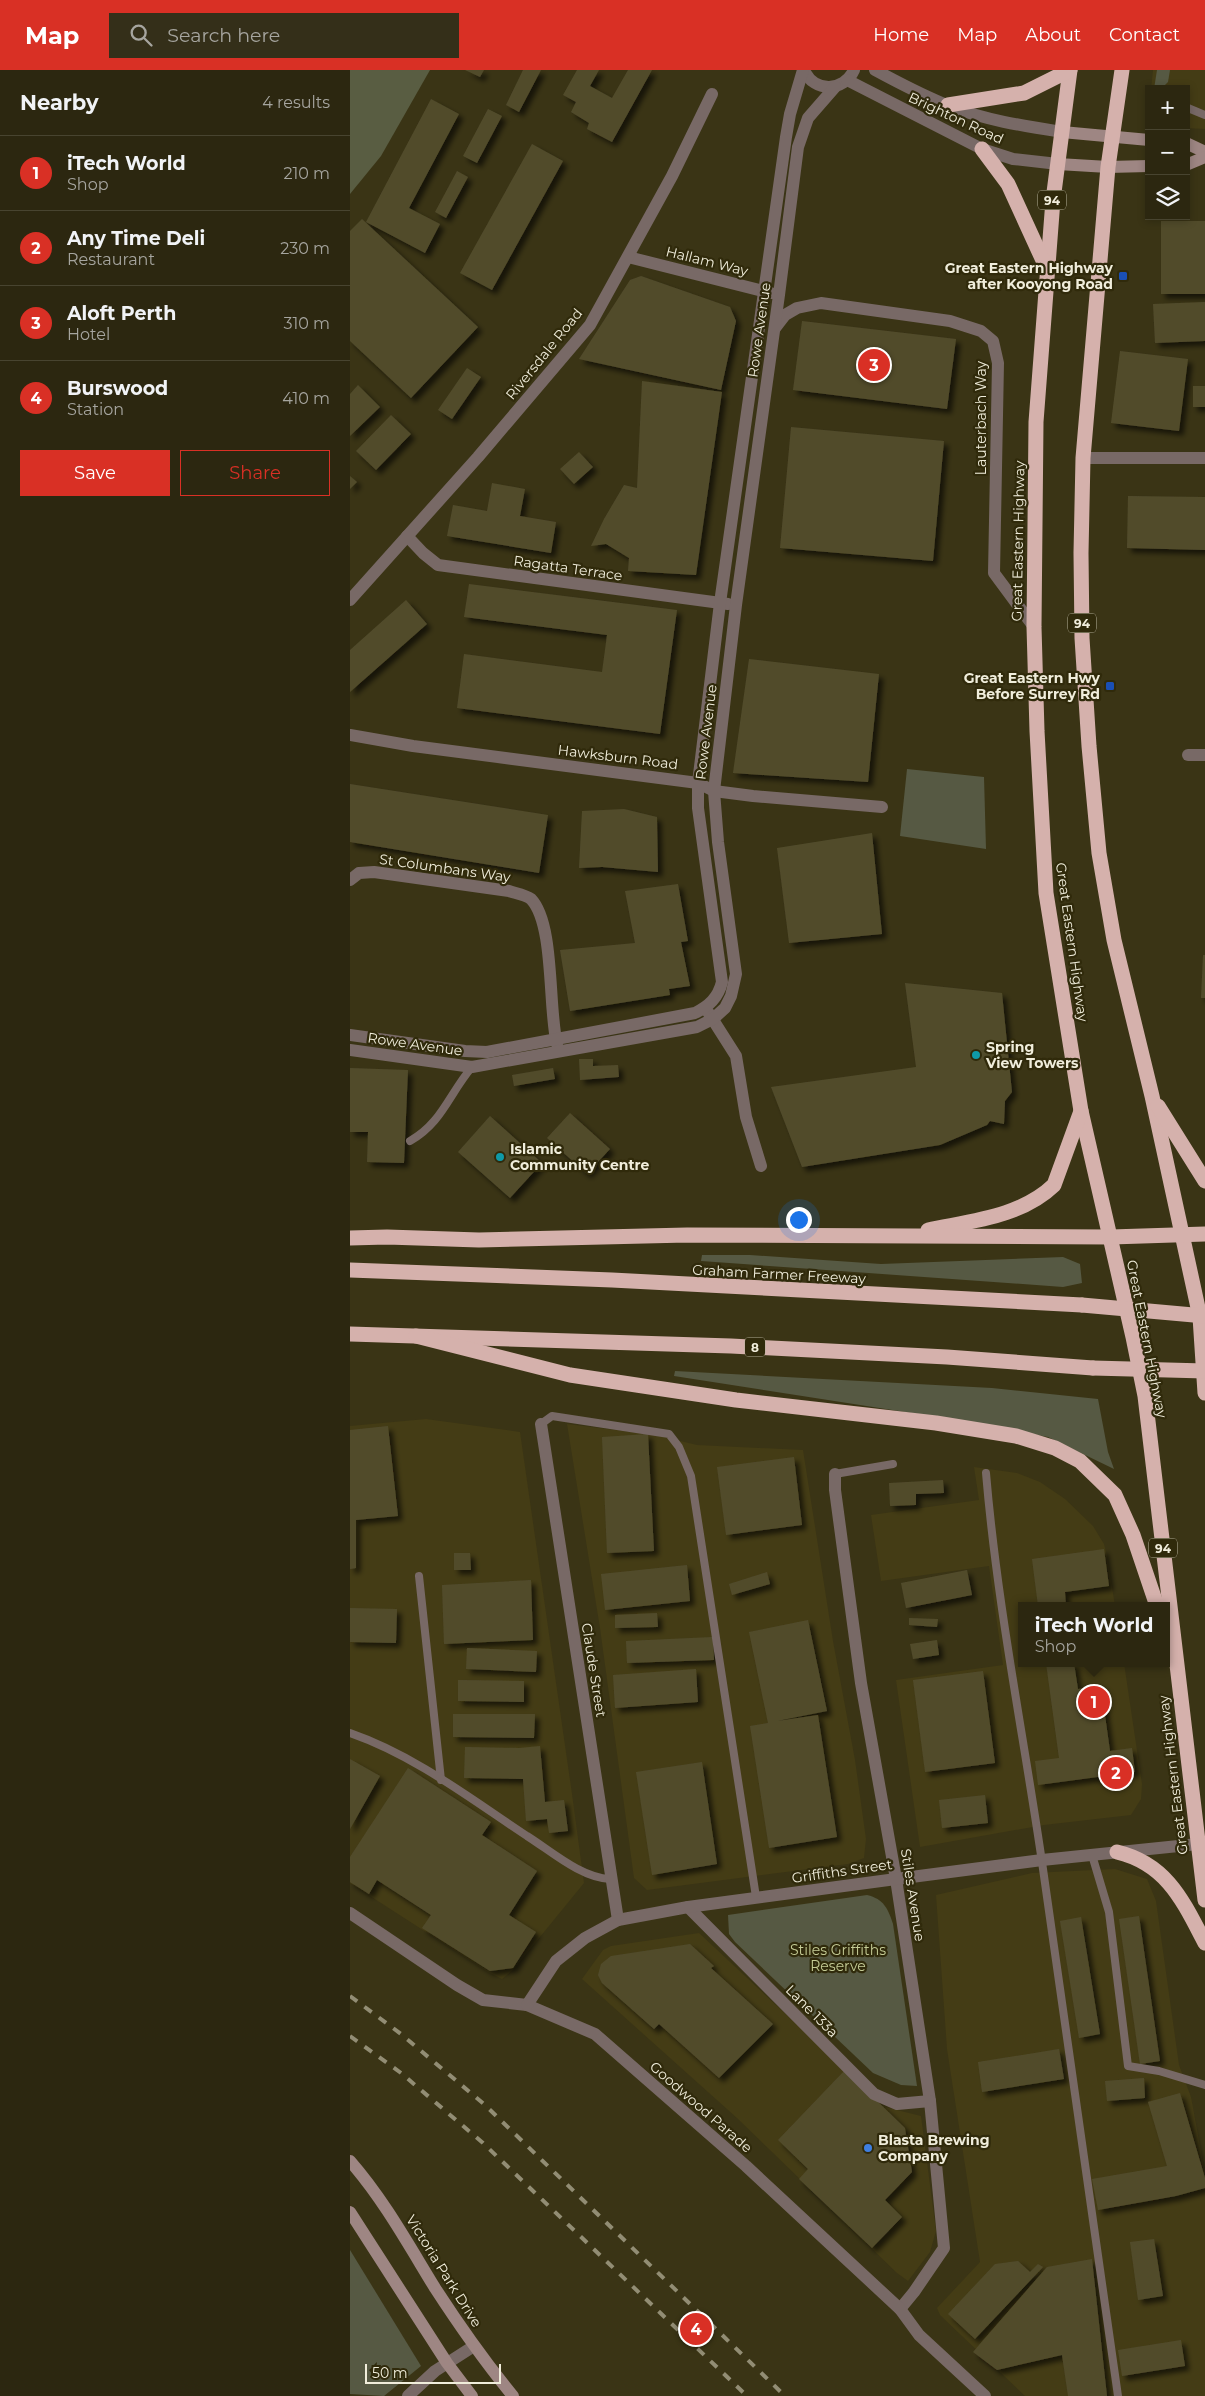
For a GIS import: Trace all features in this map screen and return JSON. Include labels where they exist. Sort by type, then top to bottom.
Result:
[{"type":"highway","points":[[948,105],[1024,93],[1070,70]]},
{"type":"highway","name":"Great Eastern Highway","points":[[1070,70],[1046,268],[1036,422],[1035,685],[1046,894],[1081,1111],[1111,1237],[1145,1396],[1170,1602]]},
{"type":"highway","name":"94","points":[[1122,70],[1108,167],[1083,458],[1082,638],[1089,746],[1099,853],[1114,940],[1203,1319],[1205,1393]]},
{"type":"highway","points":[[982,150],[1008,184],[1046,268]]},
{"type":"highway","points":[[1152,1096],[1205,1181]]},
{"type":"highway","points":[[897,1236],[994,1217],[1033,1201],[1048,1191],[1054,1186],[1081,1111]]},
{"type":"highway","points":[[350,1238],[387,1237],[479,1240],[687,1234],[1111,1237],[1205,1234]]},
{"type":"highway","name":"Graham Farmer Freeway","points":[[350,1270],[612,1280],[1082,1306],[1203,1319]]},
{"type":"highway","name":"8","points":[[350,1334],[721,1346],[947,1357],[1093,1368],[1205,1371]]},
{"type":"highway","points":[[416,1336],[570,1375],[736,1400],[936,1424],[1016,1436],[1055,1448],[1080,1461],[1115,1495],[1133,1535],[1156,1602]]},
{"type":"highway","name":"Great Eastern Highway","points":[[1170,1605],[1201,1844],[1205,1900]]},
{"type":"highway","points":[[1170,1644],[1177,1663]]},
{"type":"highway","points":[[1118,1852],[1140,1859],[1164,1875],[1187,1910],[1205,1943]]},
{"type":"street","points":[[804,70],[810,80],[816,84],[835,87]]},
{"type":"street","name":"Rowe Avenue","points":[[350,1050],[472,1066],[557,1044],[695,1013],[704,1008],[719,993],[722,982],[698,808],[698,783],[720,603],[786,137],[790,114],[804,70]]},
{"type":"street","name":"Brighton Road","points":[[875,70],[948,105],[1018,125],[1062,132]]},
{"type":"street","name":"Rowe Avenue","points":[[350,1035],[465,1051],[486,1052],[685,1030],[697,1027],[713,1019],[725,1008],[731,996],[736,974],[718,842],[714,791],[736,605],[798,148],[808,118],[835,87],[850,75]]},
{"type":"street","name":"Brighton Road","points":[[850,75],[982,150],[1013,159],[1058,164]]},
{"type":"street","name":"Riversdale Road","points":[[350,600],[590,325],[672,176],[712,94]]},
{"type":"street","points":[[1062,132],[1145,140]]},
{"type":"street","points":[[1190,145],[1205,152]]},
{"type":"street","points":[[1190,163],[1205,157]]},
{"type":"street","points":[[1058,164],[1108,167],[1145,166]]},
{"type":"street","name":"Hallam Way","points":[[628,256],[779,295]]},
{"type":"street","name":"Lauterbach Way","points":[[774,330],[785,316],[797,308],[821,302],[950,321],[981,331],[992,342],[998,363],[994,572],[1034,627]]},
{"type":"street","points":[[1083,458],[1205,458]]},
{"type":"street","name":"Ragatta Terrace","points":[[407,536],[438,565],[736,605]]},
{"type":"street","name":"Hawksburn Road","points":[[350,735],[413,746],[698,783],[714,791],[753,796],[882,806]]},
{"type":"street","points":[[1188,755],[1205,755]]},
{"type":"street","name":"St Columbans Way","points":[[350,880],[360,873],[374,872],[509,891],[529,898],[540,912],[550,970],[557,1044]]},
{"type":"street","points":[[704,1008],[736,1056],[746,1117],[761,1166]]},
{"type":"street","name":"Claude Street","points":[[541,1424],[610,1880],[618,1920]]},
{"type":"street","name":"Stiles Avenue","points":[[834,1474],[861,1683],[896,1878],[930,2100],[944,2248],[900,2309]]},
{"type":"street","name":"Griffiths Street","points":[[526,2006],[556,1960],[585,1938],[618,1920],[756,1897],[896,1878],[1042,1860],[1201,1844]]},
{"type":"street","name":"Lane 133a","points":[[688,1908],[874,2094],[896,2104],[930,2100]]},
{"type":"street","name":"Goodwood Parade","points":[[350,1913],[457,1985],[483,2000],[526,2006],[595,2034],[746,2166],[900,2309],[919,2335],[985,2396]]},
{"type":"street","name":"Victoria Park Drive","points":[[350,2161],[385,2204],[474,2346],[513,2396]]},
{"type":"street","points":[[350,2212],[447,2362],[472,2396]]},
{"type":"street","points":[[408,2396],[447,2362],[474,2346]]},
{"type":"lane","points":[[1190,109],[1205,115]]},
{"type":"lane","points":[[410,1141],[426,1132],[434,1123],[460,1080],[472,1066]]},
{"type":"lane","points":[[541,1424],[552,1416],[669,1434],[679,1447],[691,1476],[756,1897]]},
{"type":"lane","points":[[834,1474],[893,1464]]},
{"type":"lane","points":[[986,1473],[990,1525],[1008,1651],[1042,1860],[1118,2396]]},
{"type":"lane","points":[[419,1576],[441,1780]]},
{"type":"lane","points":[[350,1733],[367,1739],[441,1780],[575,1867],[600,1879],[610,1880]]},
{"type":"lane","points":[[1092,1855],[1109,1912],[1128,2066],[1159,2072],[1205,2085]]},
{"type":"shaded area","points":[[1153,70],[1205,70],[1205,129],[1190,128],[1190,85],[1151,85]]},
{"type":"shaded area","points":[[426,1419],[520,1432],[572,1794],[584,1883],[513,1970],[502,1979],[488,1972],[350,1883],[350,1426]]},
{"type":"shaded area","points":[[567,1424],[656,1435],[697,1445],[803,1450],[833,1641],[855,1760],[866,1839],[864,1858],[848,1864],[647,1890],[634,1878],[600,1628]]},
{"type":"shaded area","points":[[974,1467],[1017,1473],[1040,1482],[1065,1499],[1093,1526],[1104,1544],[1114,1602],[1018,1602],[1018,1667],[1125,1667],[1142,1784],[1141,1799],[1131,1815],[1044,1825],[920,1847],[896,1680],[1003,1665],[989,1566],[881,1581],[871,1515],[979,1500]]},
{"type":"shaded area","points":[[1115,1869],[1147,1879],[1156,1901],[1179,2065],[1191,2097],[1205,2173],[1205,2396],[1025,2396],[940,2315],[937,2308],[980,2262],[947,2049],[936,1895],[1032,1873]]},
{"type":"shaded area","points":[[699,1933],[885,2107],[921,2116],[936,2231],[930,2252],[908,2281],[897,2273],[737,2118],[582,1979],[603,1950],[611,1946]]},
{"type":"green space","points":[[350,70],[430,70],[381,156],[350,194]]},
{"type":"green space","points":[[1157,70],[1170,70],[1168,82],[1165,85],[1155,85]]},
{"type":"green space","points":[[907,769],[984,777],[986,849],[900,836]]},
{"type":"green space","points":[[702,1255],[750,1255],[881,1264],[1063,1257],[1080,1264],[1082,1283],[1063,1287],[701,1261]]},
{"type":"green space","points":[[675,1371],[992,1388],[1098,1399],[1108,1452],[1114,1469],[1048,1437],[963,1421],[674,1376]]},
{"type":"green space","name":"Stiles Griffiths Reserve","points":[[867,1895],[878,1899],[884,1905],[893,1924],[917,2086],[901,2085],[873,2073],[735,1942],[729,1934],[728,1915]]},
{"type":"green space","points":[[350,2250],[421,2366],[384,2396],[350,2394]]},
{"type":"building","points":[[465,70],[484,70],[480,77]]},
{"type":"building","points":[[523,70],[541,70],[519,112],[506,105]]},
{"type":"building","points":[[577,70],[599,70],[590,86],[612,98],[628,70],[652,70],[612,142],[587,129],[589,123],[571,112],[576,102],[563,95]]},
{"type":"building","points":[[431,99],[459,114],[409,208],[440,224],[425,253],[366,222]]},
{"type":"building","points":[[488,109],[502,116],[477,163],[463,156]]},
{"type":"building","points":[[532,144],[563,161],[492,290],[460,273]]},
{"type":"building","points":[[457,171],[468,177],[446,218],[435,212]]},
{"type":"building","points":[[362,219],[478,327],[411,398],[350,341],[350,231]]},
{"type":"building","points":[[1161,221],[1205,221],[1205,294],[1161,294]]},
{"type":"building","points":[[641,276],[730,307],[736,321],[721,390],[579,359],[630,280]]},
{"type":"building","points":[[1205,302],[1205,341],[1155,343],[1153,304]]},
{"type":"building","points":[[802,321],[956,339],[947,409],[793,390]]},
{"type":"building","points":[[1120,351],[1188,359],[1179,431],[1111,423]]},
{"type":"building","points":[[467,368],[481,377],[452,419],[438,410]]},
{"type":"building","points":[[642,381],[722,392],[696,575],[628,571],[629,558],[606,544],[591,546],[624,485],[637,488]]},
{"type":"building","points":[[358,385],[380,407],[350,436],[350,394]]},
{"type":"building","points":[[1193,386],[1205,386],[1205,407],[1193,407]]},
{"type":"building","points":[[391,415],[411,434],[376,470],[356,451]]},
{"type":"building","points":[[791,427],[944,441],[933,561],[780,548]]},
{"type":"building","points":[[579,452],[593,467],[574,484],[560,469]]},
{"type":"building","points":[[350,476],[357,482],[350,489]]},
{"type":"building","points":[[492,483],[525,489],[520,516],[556,522],[551,553],[447,536],[453,505],[487,511]]},
{"type":"building","points":[[1128,496],[1205,497],[1205,550],[1127,548]]},
{"type":"building","points":[[469,584],[677,610],[660,734],[457,708],[464,654],[602,672],[607,635],[464,617]]},
{"type":"building","points":[[406,600],[427,624],[350,692],[350,650]]},
{"type":"building","points":[[749,659],[879,674],[868,782],[733,773]]},
{"type":"building","points":[[350,784],[548,815],[539,873],[350,842]]},
{"type":"building","points":[[624,809],[657,817],[658,872],[602,867],[579,868],[582,811]]},
{"type":"building","points":[[872,833],[882,934],[789,943],[777,848]]},
{"type":"building","points":[[678,884],[688,941],[681,942],[690,986],[669,989],[670,995],[570,1011],[560,950],[635,943],[625,891]]},
{"type":"building","points":[[1203,955],[1205,955],[1205,998],[1201,998]]},
{"type":"building","points":[[905,983],[1002,993],[1012,1092],[1005,1101],[1004,1124],[990,1121],[987,1125],[940,1145],[802,1167],[771,1087],[916,1067]]},
{"type":"building","points":[[579,1059],[593,1059],[593,1066],[618,1065],[619,1077],[580,1080]]},
{"type":"building","points":[[350,1068],[408,1070],[404,1163],[367,1162],[368,1132],[350,1132]]},
{"type":"building","points":[[553,1068],[555,1079],[514,1086],[512,1075]]},
{"type":"building","points":[[570,1113],[610,1149],[587,1174],[547,1138]]},
{"type":"building","name":"Islamic Community Centre","points":[[490,1116],[542,1163],[510,1198],[458,1152]]},
{"type":"building","points":[[388,1426],[398,1516],[356,1520],[356,1568],[350,1569],[350,1430]]},
{"type":"building","points":[[648,1434],[654,1551],[607,1553],[602,1437]]},
{"type":"building","points":[[794,1457],[802,1525],[726,1535],[717,1467]]},
{"type":"building","points":[[943,1480],[944,1493],[916,1494],[916,1505],[890,1506],[889,1483]]},
{"type":"building","points":[[1104,1549],[1109,1586],[1065,1592],[1066,1602],[1037,1602],[1032,1559]]},
{"type":"building","points":[[454,1553],[470,1553],[471,1570],[454,1570]]},
{"type":"building","points":[[687,1565],[690,1601],[605,1610],[601,1574]]},
{"type":"building","points":[[967,1570],[972,1595],[906,1608],[901,1583]]},
{"type":"building","points":[[767,1572],[770,1584],[732,1595],[729,1584]]},
{"type":"building","points":[[531,1580],[533,1640],[444,1644],[442,1585]]},
{"type":"building","points":[[350,1608],[397,1609],[396,1643],[350,1642]]},
{"type":"building","points":[[657,1613],[658,1627],[615,1628],[615,1615]]},
{"type":"building","points":[[909,1618],[938,1619],[937,1627],[909,1625]]},
{"type":"building","points":[[808,1620],[827,1711],[777,1721],[818,1715],[837,1837],[769,1848],[750,1726],[768,1723],[749,1632]]},
{"type":"building","points":[[713,1637],[714,1660],[627,1663],[626,1641]]},
{"type":"building","points":[[937,1640],[939,1655],[913,1659],[910,1644]]},
{"type":"building","points":[[467,1648],[537,1651],[536,1672],[466,1669]]},
{"type":"building","points":[[1047,1667],[1075,1667],[1078,1689],[1101,1686],[1110,1751],[1132,1748],[1135,1772],[1038,1785],[1035,1761],[1059,1758]]},
{"type":"building","points":[[696,1669],[698,1702],[615,1708],[613,1675]]},
{"type":"building","points":[[983,1671],[995,1763],[925,1772],[913,1680]]},
{"type":"building","points":[[458,1680],[524,1681],[524,1702],[458,1701]]},
{"type":"building","points":[[453,1714],[535,1714],[534,1738],[453,1737]]},
{"type":"building","points":[[540,1746],[545,1802],[564,1800],[568,1831],[549,1833],[547,1819],[526,1821],[523,1779],[464,1778],[465,1747],[520,1748]]},
{"type":"building","points":[[350,1759],[380,1776],[350,1829]]},
{"type":"building","points":[[702,1762],[717,1864],[652,1875],[636,1772]]},
{"type":"building","points":[[408,1768],[491,1822],[482,1835],[537,1871],[509,1915],[536,1932],[513,1968],[490,1971],[422,1928],[431,1915],[377,1880],[369,1894],[350,1882],[350,1857]]},
{"type":"building","points":[[985,1795],[988,1823],[942,1828],[939,1800]]},
{"type":"building","points":[[1139,1916],[1160,2061],[1140,2064],[1119,1919]]},
{"type":"building","points":[[1081,1917],[1100,2034],[1079,2038],[1060,1921]]},
{"type":"building","points":[[690,1944],[714,1966],[711,1968],[773,2024],[719,2078],[659,2024],[654,2029],[602,1983],[598,1975],[601,1964],[611,1956]]},
{"type":"building","points":[[1059,2049],[1064,2079],[982,2092],[978,2062]]},
{"type":"building","name":"Blasta Brewing Company","points":[[845,2070],[905,2128],[912,2172],[885,2200],[902,2217],[872,2248],[799,2179],[808,2169],[778,2140]]},
{"type":"building","points":[[1144,2078],[1145,2098],[1107,2101],[1105,2081]]},
{"type":"building","points":[[1180,2093],[1205,2178],[1205,2188],[1176,2196],[1098,2210],[1092,2179],[1167,2166],[1148,2102]]},
{"type":"building","points":[[1154,2239],[1163,2296],[1138,2300],[1130,2242]]},
{"type":"building","points":[[1092,2259],[1107,2396],[1068,2396],[1062,2355],[997,2370],[973,2352],[1047,2267]]},
{"type":"building","points":[[1018,2261],[1030,2272],[1038,2264],[1043,2267],[975,2339],[948,2314],[995,2264]]},
{"type":"building","points":[[1181,2340],[1185,2366],[1122,2376],[1118,2350]]},
{"type":"railway","points":[[350,1996],[401,2034],[485,2105],[785,2396]]},
{"type":"railway","points":[[350,2036],[401,2073],[483,2143],[747,2396]]},
{"type":"place","name":"Great Eastern Highway after Kooyong Road","points":[[1123,276]]},
{"type":"place","name":"Aloft Perth","points":[[874,365]]},
{"type":"place","name":"Great Eastern Hwy Before Surrey Rd","points":[[1110,686]]},
{"type":"place","name":"Spring View Towers","points":[[976,1055]]},
{"type":"place","name":"Islamic Community Centre","points":[[500,1157]]},
{"type":"place","name":"iTech World","points":[[1094,1702]]},
{"type":"place","name":"Any Time Deli","points":[[1116,1773]]},
{"type":"place","name":"Blasta Brewing Company","points":[[868,2148]]},
{"type":"place","name":"Burswood","points":[[696,2329]]}]
